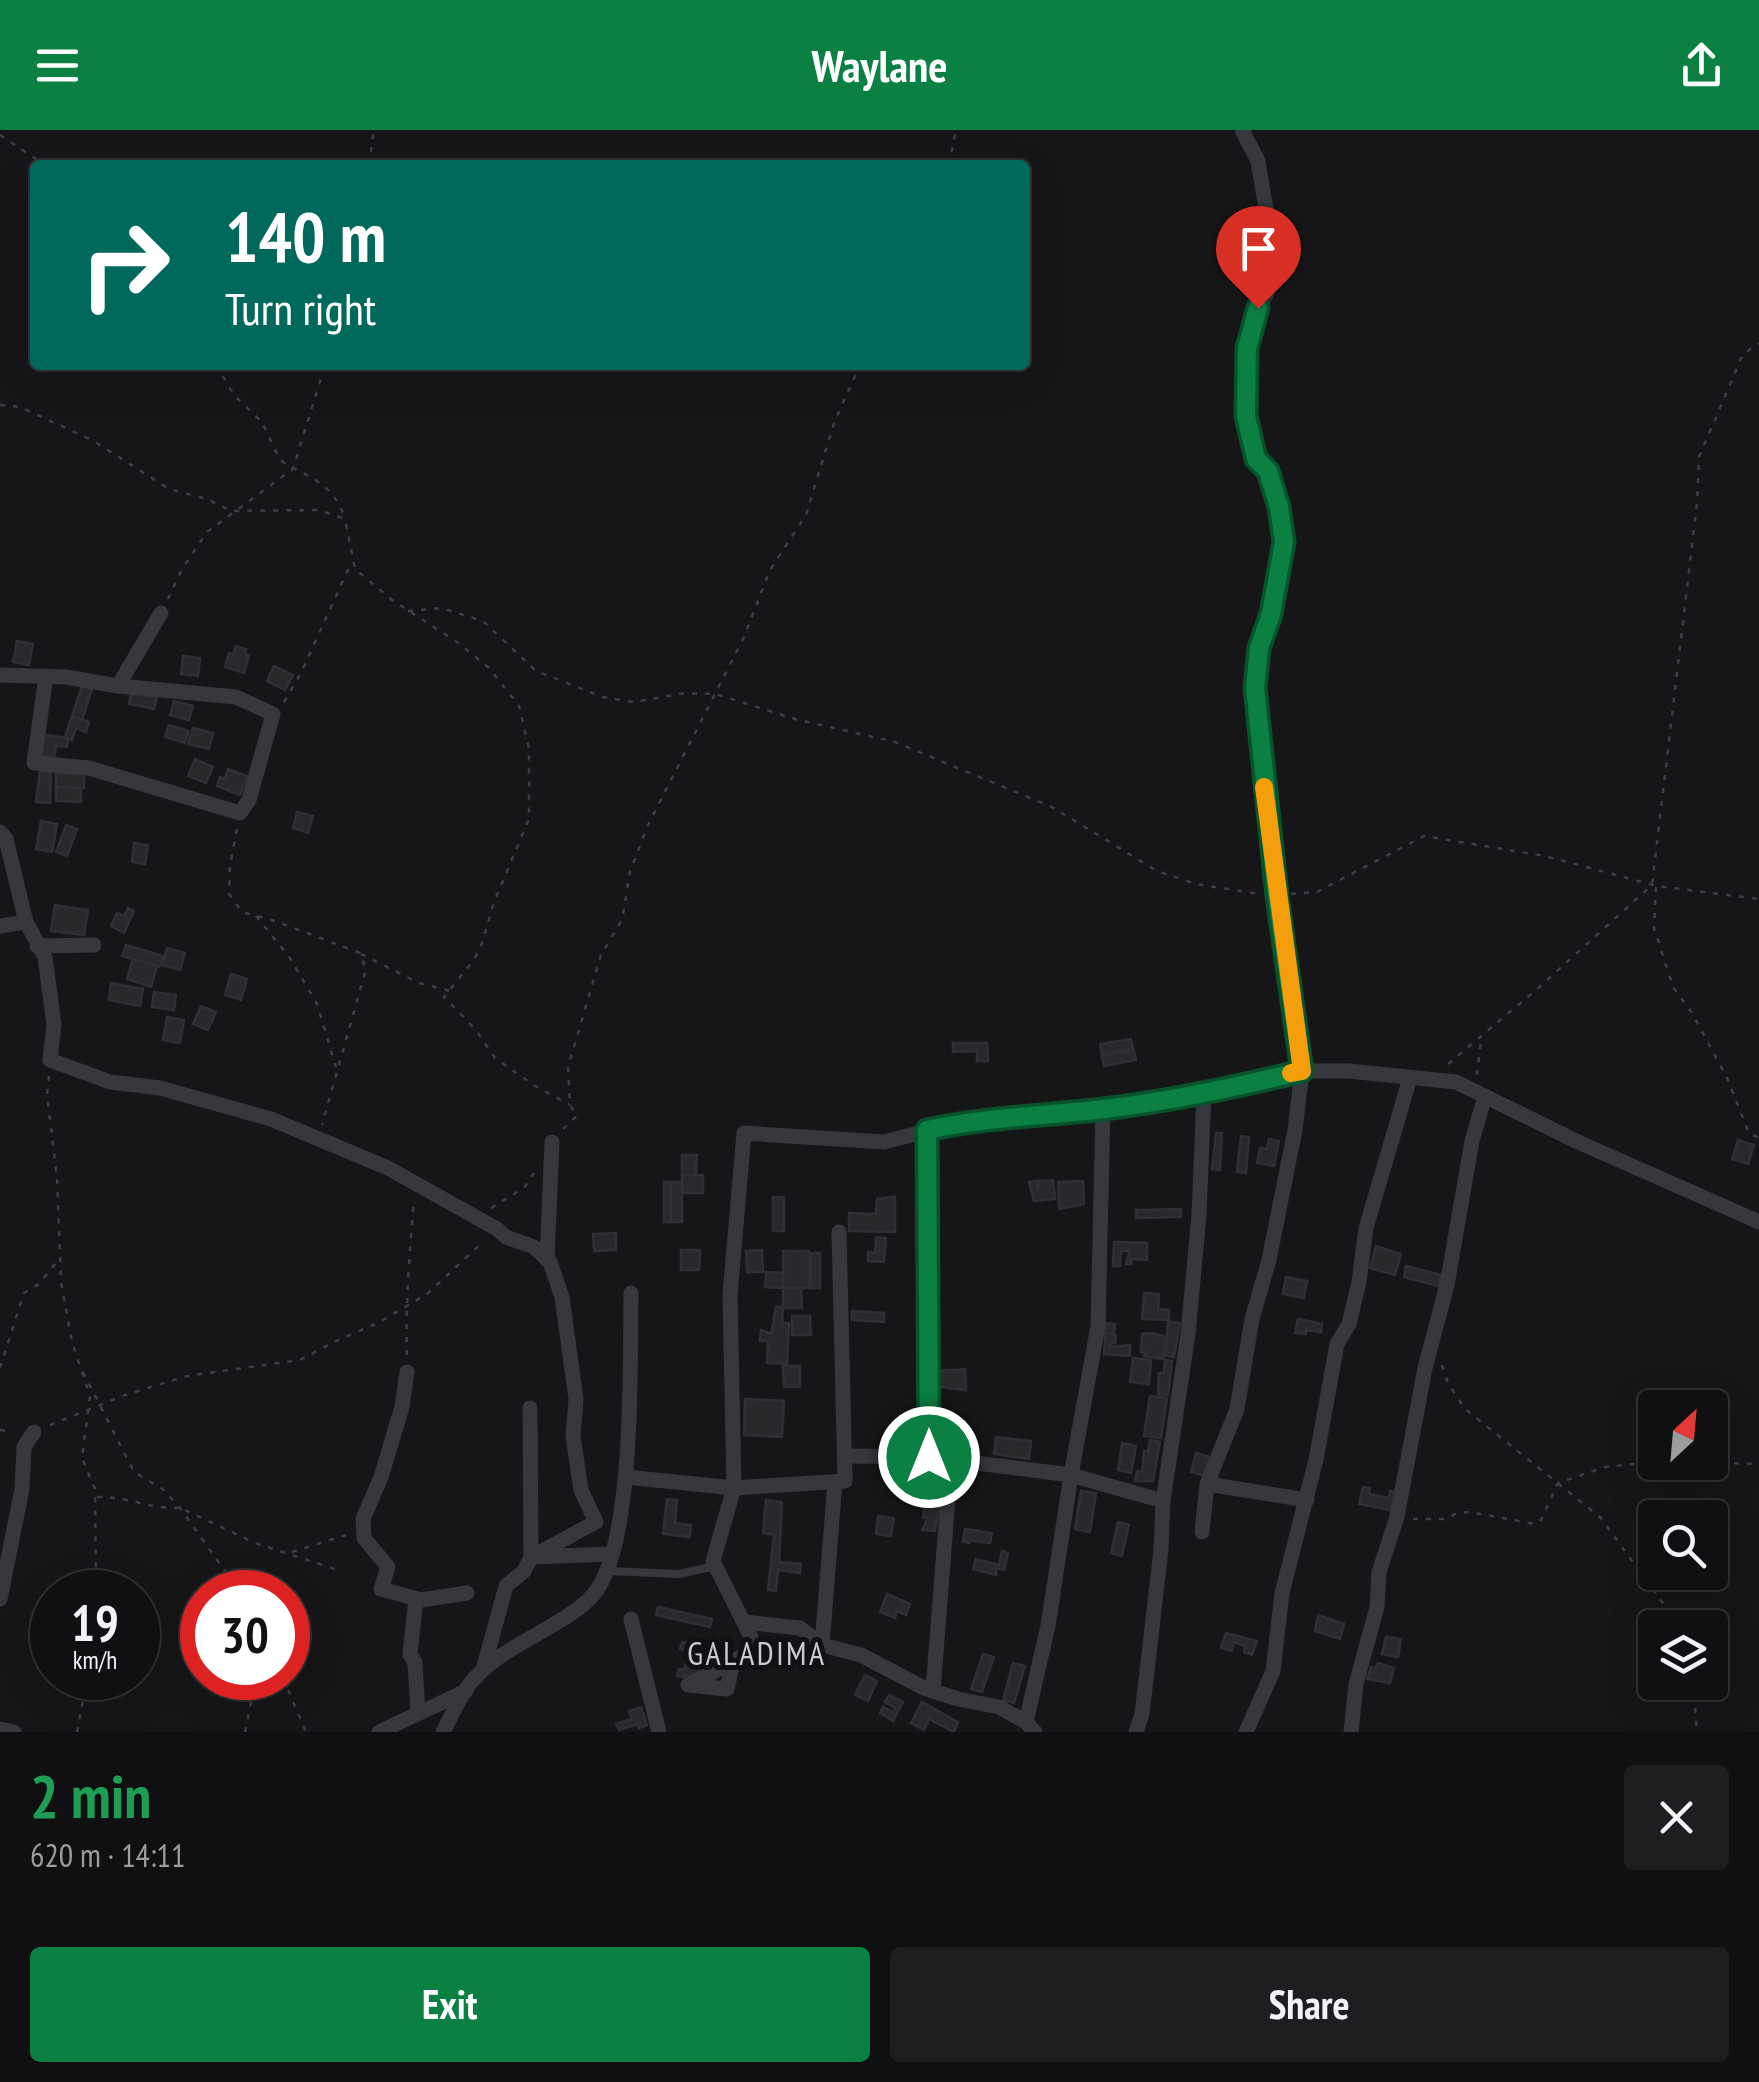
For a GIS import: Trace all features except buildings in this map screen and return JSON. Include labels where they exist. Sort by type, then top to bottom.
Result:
[{"type":"street","points":[[1202,1532],[1207,1484],[1237,1409],[1252,1319],[1269,1260],[1295,1130],[1302,1071],[1277,896],[1255,688],[1259,648],[1271,614],[1284,542],[1279,507],[1268,471],[1256,459],[1246,416],[1247,348],[1258,308],[1270,286],[1266,208],[1258,161],[1242,130]]},
{"type":"street","points":[[118,686],[161,614]]},
{"type":"street","points":[[0,675],[46,676],[236,697],[273,714],[249,800],[240,812],[89,768],[34,763],[46,676]]},
{"type":"street","points":[[0,832],[6,839],[26,922],[45,958],[54,1024],[50,1060],[110,1082],[175,1092],[271,1119],[319,1138],[416,1183],[497,1228],[506,1237],[534,1247],[547,1260],[562,1297],[570,1341],[580,1490],[596,1522],[531,1557]]},
{"type":"street","points":[[0,926],[26,922]]},
{"type":"street","points":[[37,946],[94,945]]},
{"type":"street","points":[[732,1662],[750,1651],[751,1638],[713,1561],[734,1488],[730,1295],[744,1134],[884,1142],[970,1120],[1103,1109],[1204,1093],[1302,1071],[1350,1071],[1456,1082],[1578,1142],[1759,1222]]},
{"type":"street","points":[[1246,1732],[1273,1671],[1282,1593],[1307,1500],[1337,1344],[1349,1324],[1366,1228],[1410,1078]]},
{"type":"street","points":[[1136,1732],[1144,1696],[1164,1500],[1188,1334],[1199,1214],[1204,1093]]},
{"type":"street","points":[[1351,1732],[1356,1684],[1377,1607],[1380,1572],[1398,1517],[1424,1368],[1448,1285],[1472,1142],[1485,1096]]},
{"type":"street","points":[[744,1622],[800,1628],[822,1644],[862,1654],[934,1691],[999,1707],[1031,1727],[1098,1326],[1103,1109]]},
{"type":"street","points":[[927,1130],[929,1457]]},
{"type":"street","points":[[547,1260],[552,1142]]},
{"type":"street","points":[[626,1478],[734,1488],[845,1481],[839,1232]]},
{"type":"street","points":[[443,1732],[483,1670],[592,1596],[609,1571],[626,1478],[630,1293]]},
{"type":"street","points":[[407,1372],[402,1407],[364,1525],[364,1538],[388,1566],[380,1588],[416,1598],[467,1593]]},
{"type":"street","points":[[483,1670],[506,1586],[524,1571],[531,1557],[530,1408]]},
{"type":"street","points":[[0,1600],[22,1489],[24,1447],[34,1432]]},
{"type":"street","points":[[846,1456],[929,1457],[1071,1475],[1164,1500]]},
{"type":"street","points":[[934,1691],[951,1460]]},
{"type":"street","points":[[822,1644],[835,1482]]},
{"type":"street","points":[[1207,1484],[1307,1500]]},
{"type":"street","points":[[531,1557],[610,1554]]},
{"type":"street","points":[[416,1598],[410,1654],[415,1664],[418,1714]]},
{"type":"street","points":[[631,1620],[659,1732]]},
{"type":"street","points":[[379,1732],[466,1691]]},
{"type":"street","points":[[0,1729],[14,1732]]},
{"type":"lane","points":[[609,1571],[679,1574],[715,1566]]},
{"type":"path","points":[[370,160],[374,130]]},
{"type":"path","points":[[950,160],[956,130]]},
{"type":"path","points":[[0,135],[38,160]]},
{"type":"path","points":[[1759,343],[1743,354],[1700,456],[1654,885],[1654,928],[1673,987],[1692,1013],[1727,1078],[1748,1133],[1759,1138]]},
{"type":"path","points":[[219,370],[234,396],[262,422],[280,460],[328,488],[345,519],[354,569],[489,668],[519,706],[529,749],[529,819],[494,902],[482,944],[444,997],[476,1030],[495,1058],[534,1086],[570,1105]]},
{"type":"path","points":[[161,614],[182,569],[207,532],[292,469],[323,370]]},
{"type":"path","points":[[552,1142],[577,1116],[570,1105],[568,1066],[601,956],[622,920],[630,872],[648,827],[744,636],[770,570],[806,515],[834,423],[858,370]]},
{"type":"path","points":[[0,405],[20,408],[92,440],[169,489],[207,499],[231,511],[318,510],[345,519]]},
{"type":"path","points":[[273,714],[290,694],[352,562]]},
{"type":"path","points":[[408,611],[441,608],[482,622],[536,671],[603,696],[634,702],[686,693],[716,694],[795,719],[896,742],[1052,807],[1157,871],[1196,884],[1277,896],[1317,892],[1424,836],[1544,856],[1654,885],[1759,900]]},
{"type":"path","points":[[240,812],[229,894],[242,912],[360,953],[419,982],[450,992]]},
{"type":"path","points":[[1430,1078],[1654,885]]},
{"type":"path","points":[[256,915],[290,958],[316,1004],[337,1070]]},
{"type":"path","points":[[319,1138],[366,970],[360,953]]},
{"type":"path","points":[[1482,1037],[1476,1078],[1485,1096]]},
{"type":"path","points":[[50,1060],[47,1094],[57,1178],[60,1258],[69,1327],[90,1396],[82,1458],[96,1497],[96,1570]]},
{"type":"path","points":[[471,1216],[506,1201],[524,1188],[534,1172]]},
{"type":"path","points":[[407,1372],[405,1306],[416,1183]]},
{"type":"path","points":[[0,1430],[34,1432],[187,1376],[300,1360],[378,1323],[427,1294],[455,1272],[497,1228]]},
{"type":"path","points":[[0,1368],[24,1293],[39,1284],[60,1258]]},
{"type":"path","points":[[1433,1340],[1448,1383],[1465,1409],[1600,1517],[1668,1610]]},
{"type":"path","points":[[80,1366],[134,1472],[164,1490],[228,1570]]},
{"type":"path","points":[[1728,1463],[1759,1464]]},
{"type":"path","points":[[1398,1517],[1429,1521],[1470,1512],[1535,1524],[1541,1520],[1558,1482],[1605,1468],[1638,1464]]},
{"type":"path","points":[[96,1497],[119,1496],[180,1508],[255,1544],[341,1571]]},
{"type":"path","points":[[290,1553],[364,1525]]},
{"type":"path","points":[[78,1732],[83,1700]]},
{"type":"path","points":[[245,1732],[252,1700]]},
{"type":"path","points":[[292,1700],[306,1732]]},
{"type":"path","points":[[1694,1700],[1697,1732]]},
{"type":"slow traffic","points":[[1264,787],[1302,1071],[1291,1073]]},
{"type":"district","name":"GALADIMA","points":[[757,1653]]},
{"type":"route","points":[[929,1457],[927,1130],[970,1120],[1103,1109],[1204,1093],[1302,1071],[1277,896],[1255,688],[1259,648],[1271,614],[1284,542],[1279,507],[1268,471],[1256,459],[1246,416],[1247,348],[1258,308]]}]
